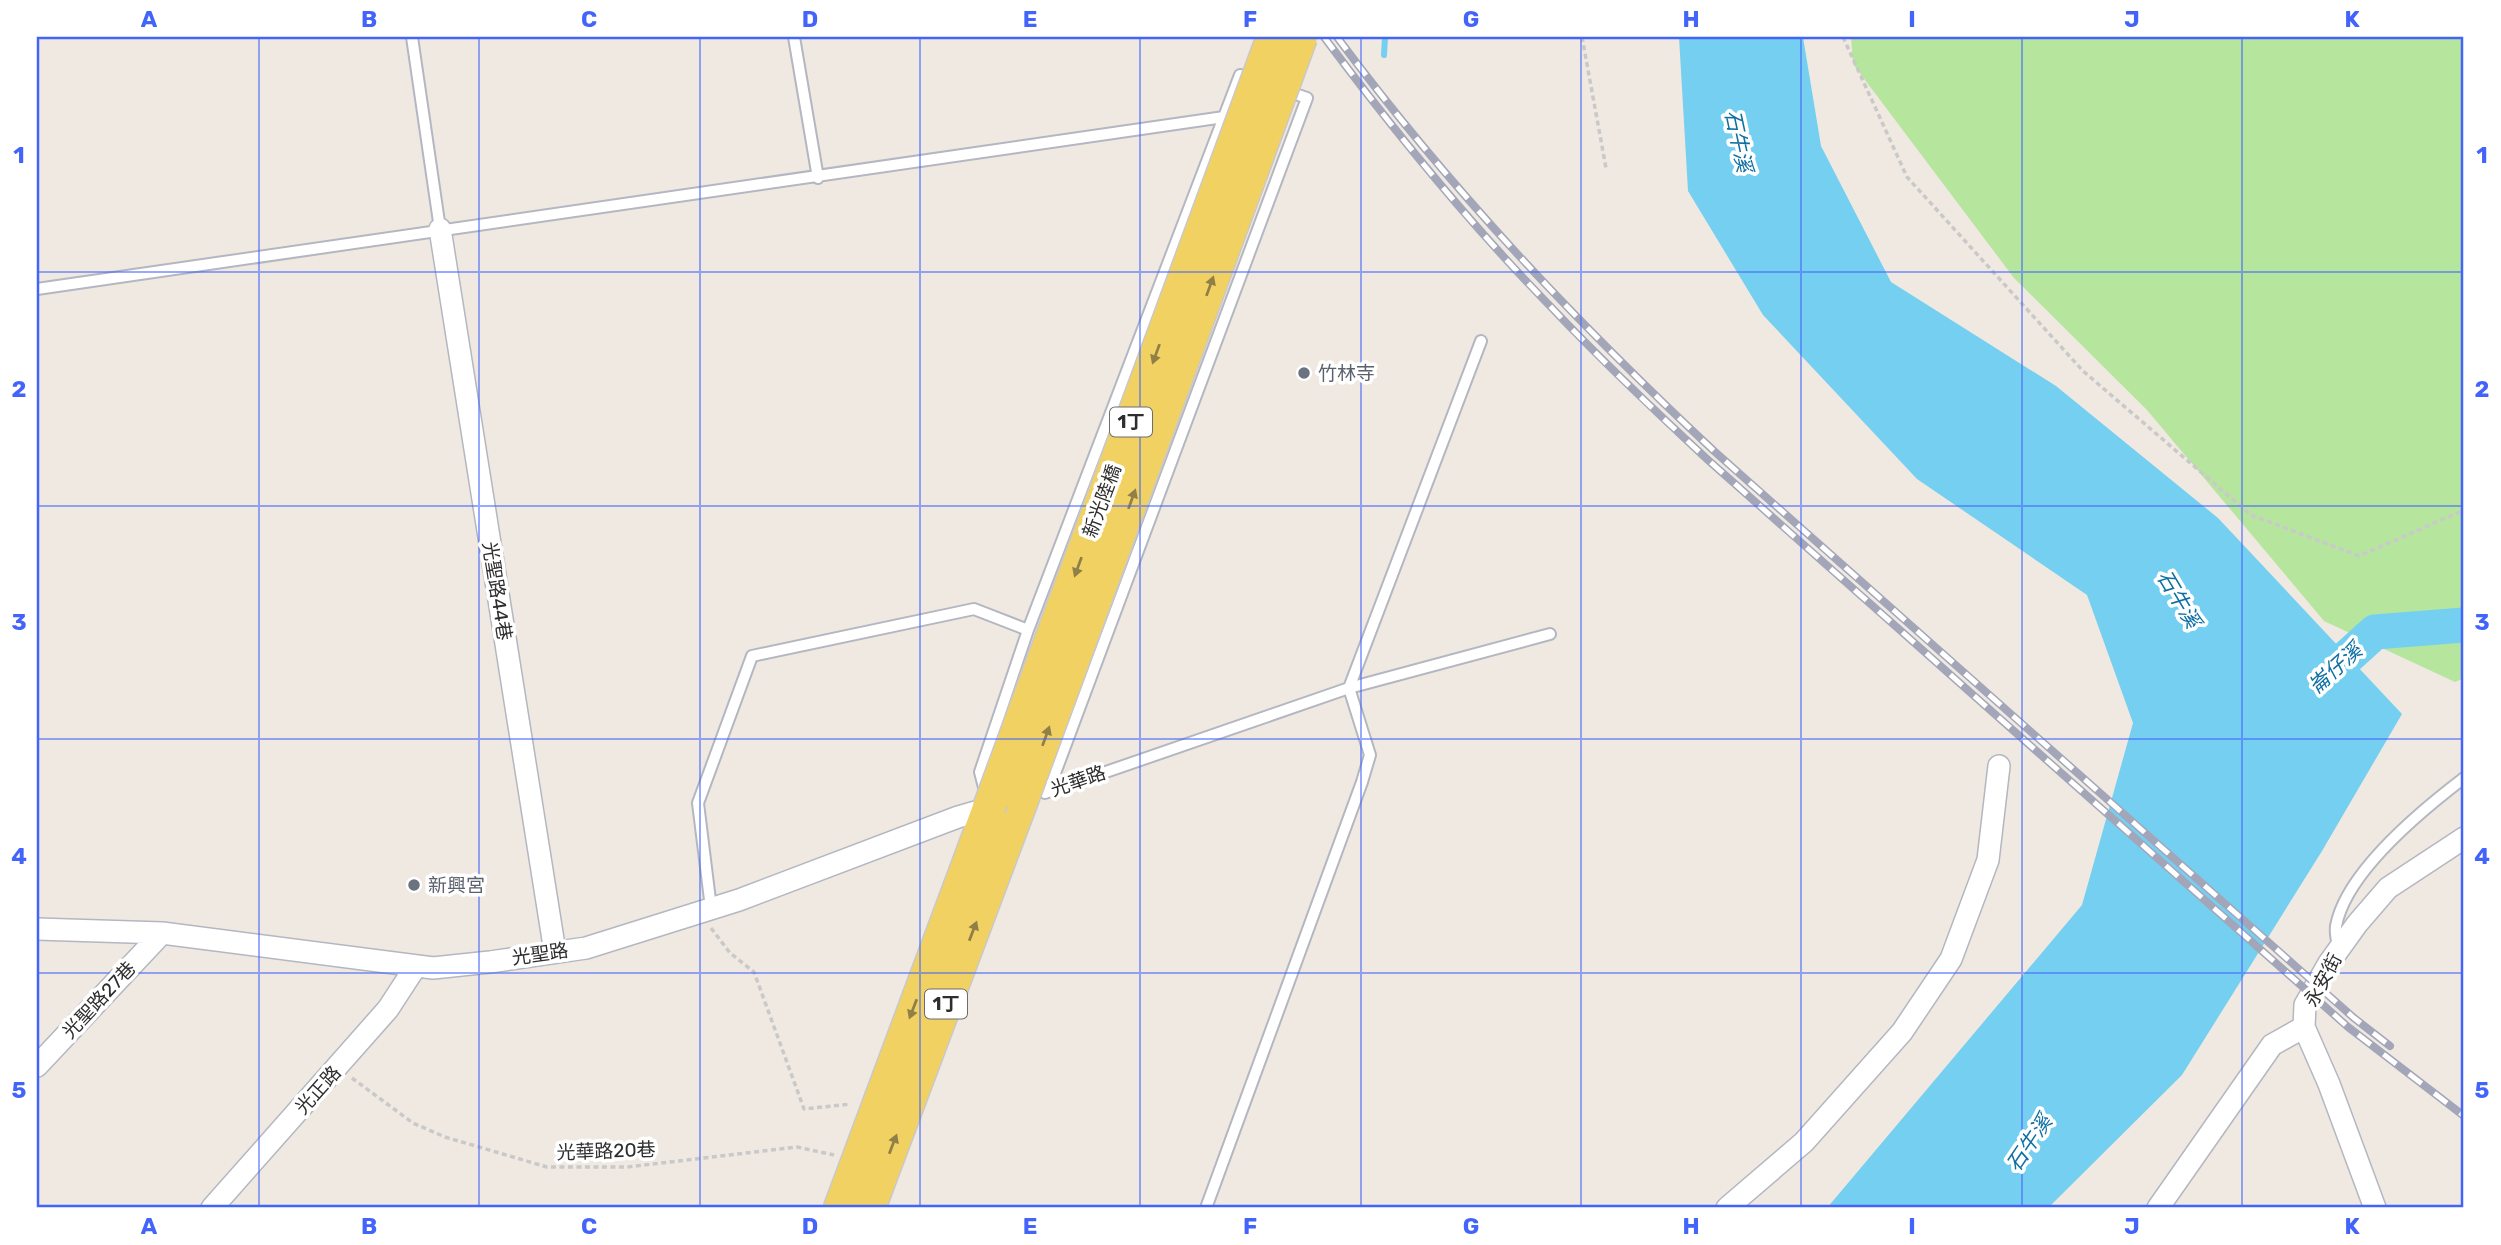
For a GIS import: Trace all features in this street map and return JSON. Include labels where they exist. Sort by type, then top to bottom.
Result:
[{"type":"main road","name":"新光陸橋","points":[[989,808],[1273,37]]},
{"type":"main road","name":"新光陸橋","points":[[1035,796],[1301,37]]},
{"type":"main road","name":"1丁","points":[[869,1208],[1035,796]]},
{"type":"main road","name":"1丁","points":[[840,1208],[989,808]]},
{"type":"street","name":"光聖路44巷","points":[[440,229],[555,952]]},
{"type":"street","points":[[1727,1208],[1804,1142],[1822,1122],[1902,1032],[1951,959],[1987,860],[1999,766]]},
{"type":"street","name":"光聖路","points":[[37,929],[162,933],[433,968],[586,948],[705,911],[989,808],[1035,796]]},
{"type":"street","name":"永安街","points":[[2375,1208],[2329,1084],[2304,1027],[2305,1005],[2357,924],[2388,888],[2464,838]]},
{"type":"street","name":"光聖路27巷","points":[[37,1066],[162,933]]},
{"type":"street","name":"光正路","points":[[212,1208],[388,1009],[416,966]]},
{"type":"street","points":[[2158,1208],[2272,1045],[2304,1027]]},
{"type":"lane","points":[[412,37],[440,229]]},
{"type":"lane","points":[[794,37],[818,178]]},
{"type":"lane","points":[[989,808],[980,772],[1028,629],[1240,75],[1307,97],[1035,796]]},
{"type":"lane","points":[[37,289],[440,229],[818,178],[1224,117]]},
{"type":"lane","points":[[1206,1208],[1370,755],[1349,688],[1481,341]]},
{"type":"lane","points":[[705,911],[698,803],[752,656],[974,610],[1028,629]]},
{"type":"lane","name":"光華路","points":[[1035,796],[1349,688],[1550,634]]},
{"type":"lane","points":[[2339,950],[2336,928],[2345,900],[2371,863],[2423,810],[2464,778]]},
{"type":"path","points":[[1581,37],[1606,168]]},
{"type":"path","points":[[1843,37],[1907,177],[2083,371],[2251,514],[2358,556],[2464,510]]},
{"type":"path","points":[[705,911],[730,954],[754,972],[804,1108],[878,1102]]},
{"type":"path","name":"光華路20巷","points":[[338,1067],[413,1123],[444,1137],[547,1167],[627,1167],[797,1147],[857,1160]]},
{"type":"green space","points":[[1851,37],[2464,37],[2464,678],[2455,682],[2324,621],[2147,410],[2014,278],[1853,64]]},
{"type":"water","name":"石牛溪","points":[[1679,37],[1803,37],[1821,146],[1891,282],[2056,386],[2218,518],[2402,714],[2322,851],[2182,1075],[2048,1208],[1827,1208],[2082,905],[2133,723],[2087,595],[1917,479],[1763,315],[1688,191]]},
{"type":"waterway","points":[[1384,55],[1385,37]]},
{"type":"waterway","name":"崙仔溪","points":[[2314,687],[2375,632],[2464,625]]},
{"type":"railway","points":[[1324,37],[1405,142],[1491,243],[1608,366],[1648,404],[2348,1027],[2464,1116]]},
{"type":"railway","points":[[1337,37],[1424,148],[1516,253],[1613,353],[1714,451],[2354,1018],[2390,1046]]},
{"type":"place","name":"竹林寺","points":[[1304,373]]},
{"type":"place","name":"新興宮","points":[[414,885]]}]
